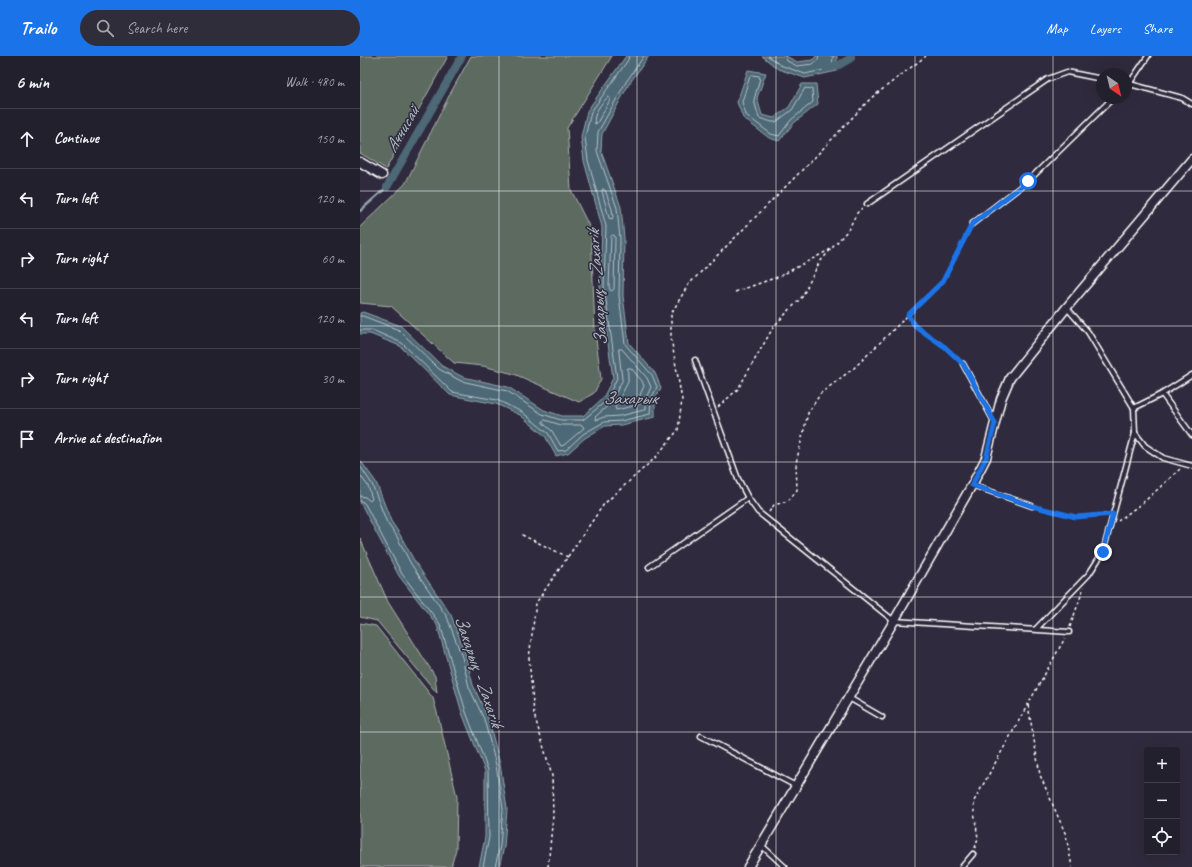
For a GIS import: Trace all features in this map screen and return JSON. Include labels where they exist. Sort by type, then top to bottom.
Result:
[{"type":"street","points":[[748,867],[849,698],[972,485],[986,458],[1001,399],[1010,378],[1067,307],[1192,158]]},
{"type":"street","points":[[360,162],[382,176]]},
{"type":"lane","points":[[1132,77],[1148,56]]},
{"type":"lane","points":[[866,204],[1048,79],[1067,72],[1096,78]]},
{"type":"lane","points":[[1132,85],[1182,98],[1192,104]]},
{"type":"lane","points":[[972,224],[1028,181],[1107,104]]},
{"type":"lane","points":[[1036,629],[1089,574],[1103,552],[1135,433],[1134,408],[1088,332],[1067,307]]},
{"type":"lane","points":[[695,360],[738,479],[748,498],[758,512],[894,621],[1068,632]]},
{"type":"lane","points":[[963,364],[995,423]]},
{"type":"lane","points":[[1134,408],[1162,394],[1192,375]]},
{"type":"lane","points":[[1162,394],[1192,435]]},
{"type":"lane","points":[[1135,433],[1145,446],[1163,458],[1192,466]]},
{"type":"lane","points":[[972,485],[1032,506]]},
{"type":"lane","points":[[649,567],[748,498]]},
{"type":"lane","points":[[849,698],[882,717]]},
{"type":"lane","points":[[700,736],[796,786]]},
{"type":"lane","points":[[761,845],[785,867]]},
{"type":"lane","points":[[962,867],[973,854]]},
{"type":"path","points":[[548,867],[553,816],[552,776],[534,714],[529,658],[536,603],[604,504],[655,458],[678,430],[682,400],[671,338],[671,314],[688,285],[816,156],[871,98],[926,56]]},
{"type":"path","points":[[713,411],[738,389],[774,326],[802,296],[819,263],[848,230],[857,213],[866,204]]},
{"type":"path","points":[[765,517],[774,505],[788,501],[797,490],[796,462],[808,413],[821,393],[854,368],[943,281],[972,224]]},
{"type":"path","points":[[735,292],[780,276],[833,248]]},
{"type":"path","points":[[908,315],[915,326],[945,347],[963,364]]},
{"type":"path","points":[[1110,527],[1146,500],[1186,464]]},
{"type":"path","points":[[1032,506],[1076,517],[1113,514]]},
{"type":"path","points":[[522,534],[568,557]]},
{"type":"path","points":[[973,854],[978,838],[974,801],[1068,632],[1089,574]]},
{"type":"path","points":[[1028,705],[1040,775],[1066,835],[1072,867]]},
{"type":"green space","points":[[360,56],[448,56],[386,169],[360,153]]},
{"type":"green space","points":[[471,56],[612,56],[567,128],[571,190],[591,230],[595,331],[601,379],[594,393],[579,402],[514,374],[483,366],[454,363],[391,306],[360,303],[360,227],[405,184],[450,94]]},
{"type":"green space","points":[[360,538],[388,602],[435,676],[437,693],[377,621],[360,617]]},
{"type":"green space","points":[[360,623],[376,626],[433,698],[457,797],[456,849],[451,867],[360,867]]},
{"type":"water","name":"Захарык","points":[[626,56],[649,56],[629,84],[602,134],[601,151],[621,207],[624,238],[623,296],[629,343],[655,373],[661,388],[655,399],[655,417],[621,425],[605,426],[585,438],[568,453],[556,456],[545,436],[520,415],[496,404],[450,395],[400,346],[370,334],[360,334],[360,313],[363,312],[401,326],[442,366],[463,377],[508,387],[544,410],[562,416],[583,416],[603,398],[613,378],[600,287],[602,227],[584,161],[581,137],[587,111]]},
{"type":"water","points":[[762,56],[786,56],[797,62],[813,60],[816,56],[837,56],[837,71],[805,78],[778,69]]},
{"type":"water","points":[[748,70],[766,73],[757,98],[762,115],[774,118],[789,107],[802,84],[816,84],[818,104],[794,123],[779,141],[769,138],[743,118],[737,102]]},
{"type":"water","points":[[360,460],[376,482],[391,521],[415,562],[451,615],[466,656],[473,685],[488,718],[500,764],[507,809],[504,847],[499,867],[479,867],[485,837],[485,771],[462,713],[437,625],[399,576],[360,502]]},
{"type":"waterway","name":"Аччисай","points":[[387,187],[462,56]]},
{"type":"waterway","points":[[826,68],[839,65],[851,58],[851,56]]},
{"type":"waterway","name":"Аччисай","points":[[360,211],[387,187]]},
{"type":"route","points":[[1028,181],[972,224],[943,281],[908,315],[915,326],[945,347],[963,364],[995,423],[986,458],[972,485],[1032,506],[1076,517],[1113,514],[1103,552]]},
{"type":"water label","name":"Закарық - Zaxarik","points":[[597,288]]},
{"type":"water label","name":"Закарық - Zaxarik","points":[[479,671]]}]
